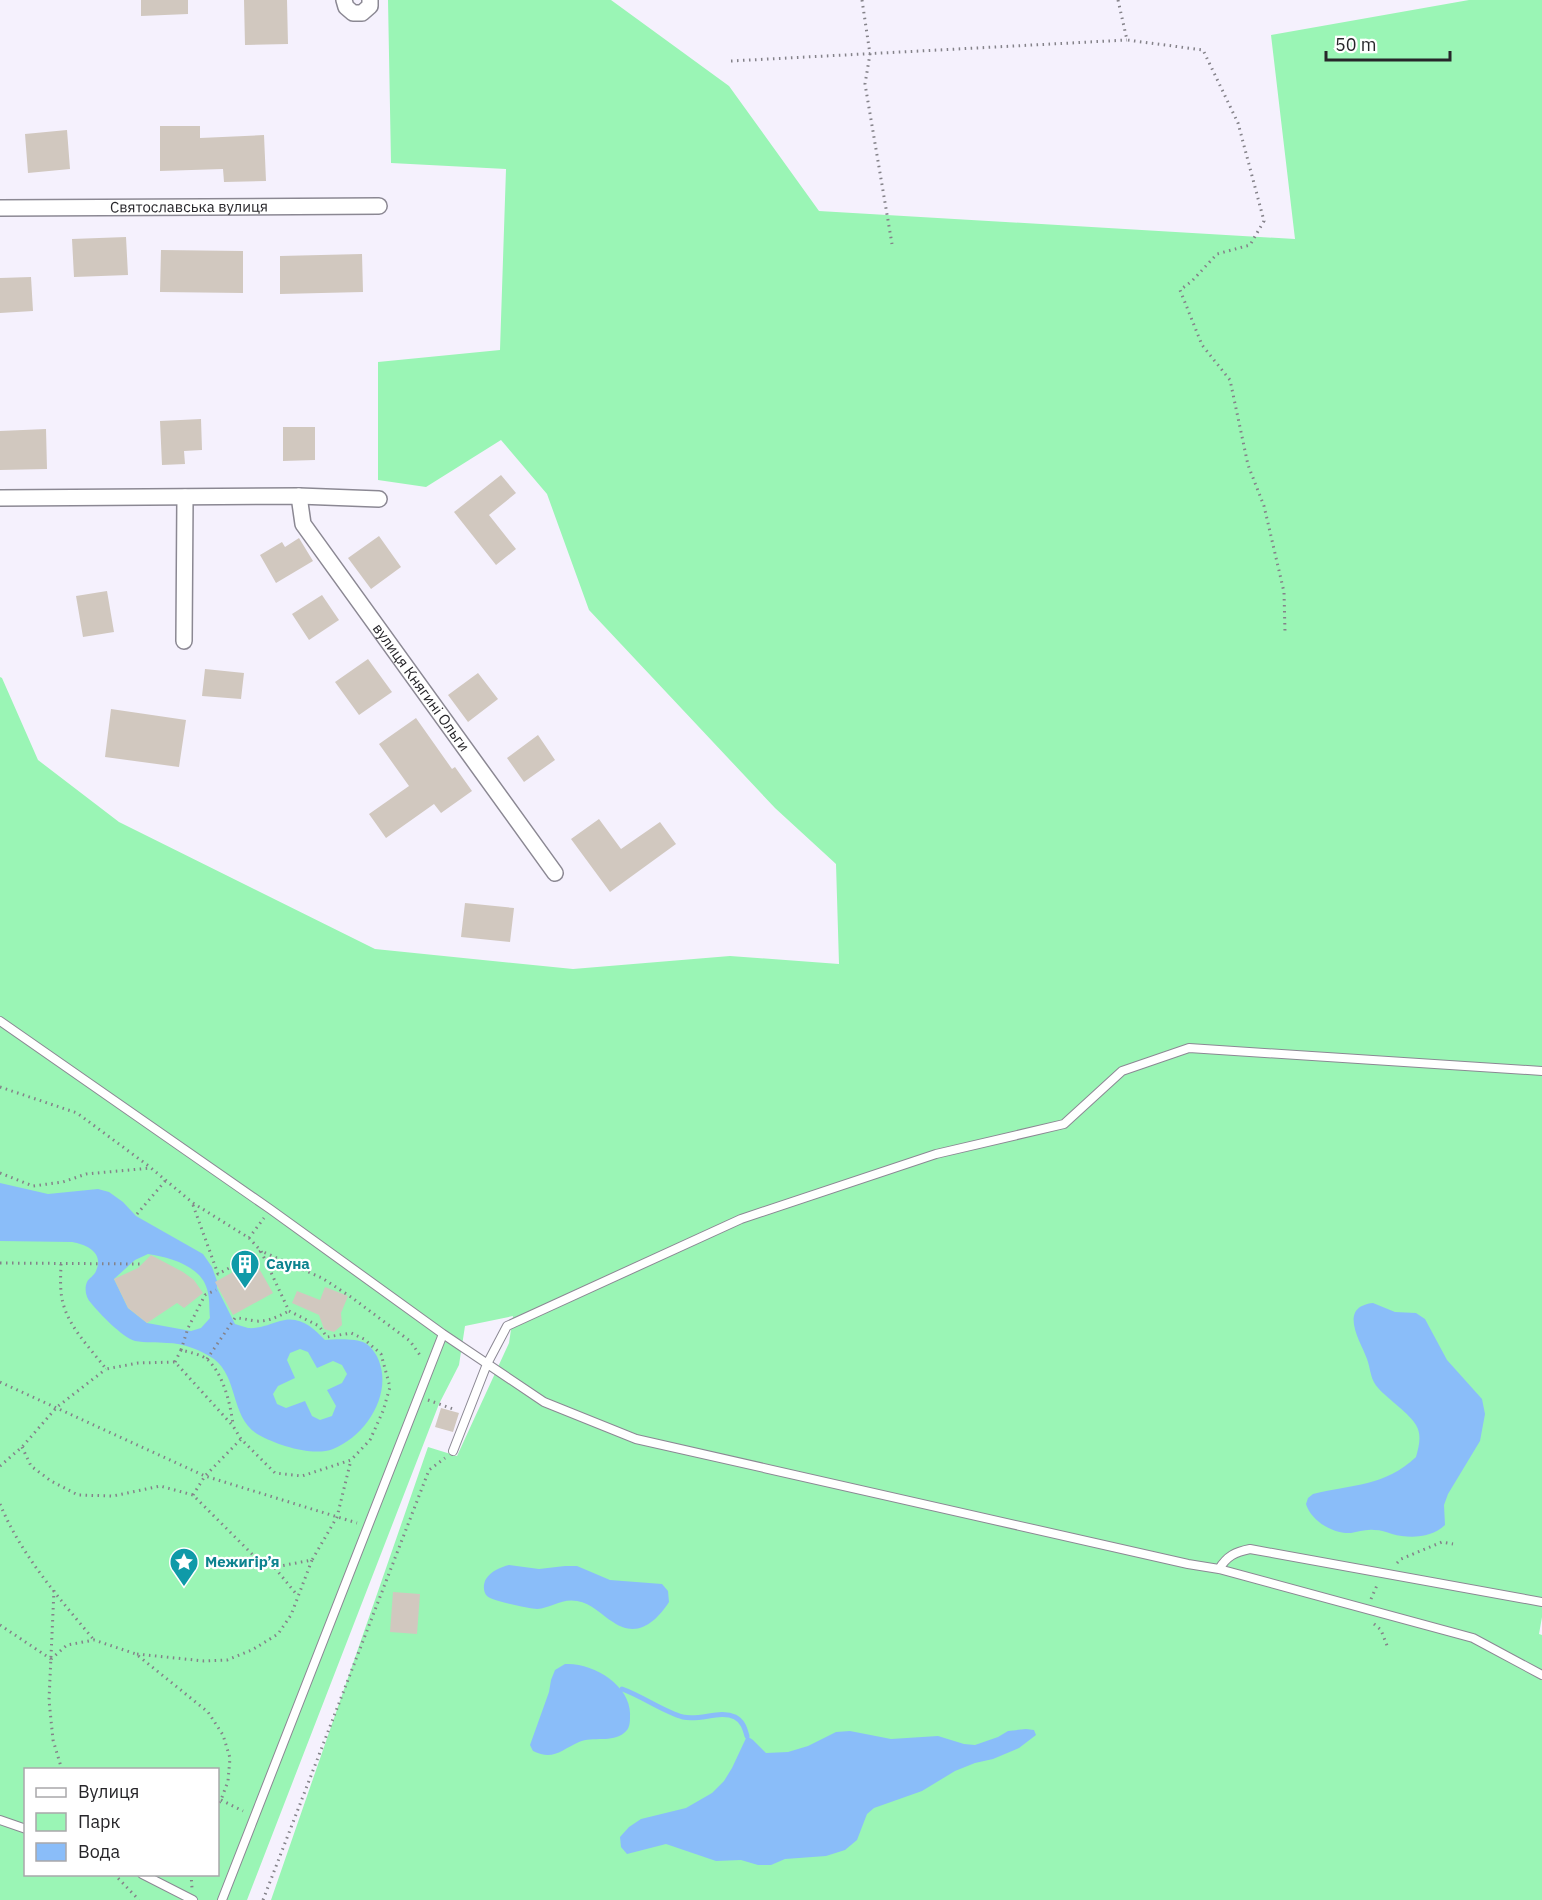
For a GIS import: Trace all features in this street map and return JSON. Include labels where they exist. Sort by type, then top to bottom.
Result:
[{"type":"street","points":[[344,0],[346,7],[353,13],[362,13],[370,6],[370,0]]},
{"type":"street","name":"Святославська вулиця","points":[[0,208],[379,206]]},
{"type":"street","points":[[184,641],[185,496]]},
{"type":"street","points":[[0,498],[298,496],[379,500]]},
{"type":"street","name":"вулиця Княгині Ольги","points":[[298,496],[303,524],[555,873]]},
{"type":"lane","points":[[0,1021],[270,1209],[443,1334],[544,1402],[636,1439],[1219,1569],[1473,1638],[1542,1675]]},
{"type":"lane","points":[[453,1451],[487,1364],[507,1326],[741,1219],[936,1155],[1064,1124],[1122,1071],[1189,1048],[1542,1071]]},
{"type":"lane","points":[[222,1900],[443,1334]]},
{"type":"lane","points":[[1219,1569],[1225,1560],[1237,1552],[1250,1549],[1542,1602]]},
{"type":"lane","points":[[0,1820],[24,1828]]},
{"type":"lane","points":[[144,1876],[193,1900]]},
{"type":"path","points":[[862,0],[870,54],[865,84],[892,244]]},
{"type":"path","points":[[1118,0],[1127,40]]},
{"type":"path","points":[[732,62],[1127,40],[1203,50],[1238,123],[1264,221],[1250,245],[1217,254],[1192,281],[1180,290],[1202,345],[1230,380],[1248,465],[1264,506],[1284,592],[1285,632]]},
{"type":"path","points":[[0,1087],[76,1113],[151,1168],[193,1203],[249,1238],[261,1251],[289,1311],[319,1326],[327,1337],[351,1333],[364,1339],[381,1354],[390,1387],[383,1411],[370,1440],[351,1460],[302,1476],[275,1473],[241,1439],[233,1426],[175,1362],[138,1363],[106,1369],[57,1407],[22,1447],[0,1466]]},
{"type":"path","points":[[0,1173],[33,1186],[63,1182],[86,1174],[151,1168]]},
{"type":"path","points":[[137,1214],[166,1180]]},
{"type":"path","points":[[193,1203],[219,1274],[261,1251]]},
{"type":"path","points":[[249,1238],[270,1209]]},
{"type":"path","points":[[261,1251],[322,1278],[351,1297],[410,1341],[429,1368]]},
{"type":"path","points":[[61,1262],[61,1292],[67,1314],[81,1338],[106,1369]]},
{"type":"path","points":[[0,1263],[141,1264]]},
{"type":"path","points":[[175,1362],[188,1328],[205,1296],[216,1290]]},
{"type":"path","points":[[207,1359],[236,1318],[269,1321],[289,1311]]},
{"type":"path","points":[[181,1350],[207,1359],[220,1377],[231,1406],[233,1426]]},
{"type":"path","points":[[0,1382],[205,1476],[368,1527]]},
{"type":"path","points":[[418,1397],[468,1414]]},
{"type":"path","points":[[193,1495],[205,1476],[241,1439]]},
{"type":"path","points":[[22,1447],[31,1466],[51,1481],[78,1495],[113,1496],[160,1486],[193,1495],[254,1556],[274,1568],[297,1595]]},
{"type":"path","points":[[263,1900],[429,1470],[453,1451]]},
{"type":"path","points":[[51,1659],[67,1645],[93,1640],[136,1654],[204,1661],[227,1660],[252,1650],[278,1634],[291,1615],[312,1560],[337,1517],[351,1460]]},
{"type":"path","points":[[0,1504],[8,1523],[26,1553],[93,1640]]},
{"type":"path","points":[[274,1568],[312,1560]]},
{"type":"path","points":[[54,1590],[49,1700],[53,1740],[61,1768]]},
{"type":"path","points":[[0,1625],[51,1659]]},
{"type":"path","points":[[136,1654],[208,1712],[223,1735],[230,1758],[228,1781],[219,1802],[254,1817]]},
{"type":"path","points":[[115,1876],[139,1900]]},
{"type":"green space","points":[[388,0],[611,0],[729,86],[819,211],[1295,239],[1271,35],[1469,0],[1542,0],[1542,1617],[1539,1634],[1542,1635],[1542,1900],[271,1900],[428,1447],[457,1456],[509,1343],[513,1316],[465,1326],[459,1365],[439,1404],[247,1900],[0,1900],[0,677],[38,760],[119,822],[375,949],[573,969],[730,956],[839,964],[836,864],[775,808],[589,610],[547,494],[501,440],[426,487],[378,480],[378,362],[500,350],[506,169],[391,163]]},
{"type":"water","points":[[0,1183],[48,1194],[98,1189],[109,1192],[123,1202],[136,1216],[203,1254],[212,1267],[217,1288],[235,1324],[252,1328],[293,1320],[305,1323],[325,1340],[351,1340],[367,1344],[377,1356],[382,1374],[379,1400],[373,1413],[356,1435],[333,1449],[306,1451],[275,1443],[259,1435],[243,1419],[228,1377],[214,1359],[198,1350],[179,1344],[130,1339],[100,1313],[89,1301],[86,1293],[87,1282],[95,1273],[98,1265],[96,1255],[89,1248],[72,1242],[0,1241]],"holes":[[[148,1254],[183,1264],[204,1281],[209,1296],[210,1318],[201,1328],[191,1331],[147,1323],[128,1308],[114,1279],[135,1260]],[[300,1349],[308,1352],[317,1368],[333,1361],[342,1365],[347,1374],[342,1383],[327,1390],[336,1406],[332,1416],[320,1420],[312,1416],[305,1401],[286,1408],[277,1404],[273,1394],[278,1386],[295,1378],[287,1360],[290,1353]]]},
{"type":"water","points":[[1373,1303],[1395,1312],[1416,1313],[1425,1319],[1447,1360],[1482,1399],[1485,1414],[1480,1441],[1448,1494],[1444,1505],[1445,1525],[1427,1535],[1406,1537],[1371,1530],[1344,1533],[1330,1529],[1318,1521],[1306,1504],[1308,1498],[1313,1494],[1380,1479],[1404,1467],[1416,1457],[1419,1441],[1418,1429],[1409,1416],[1376,1386],[1354,1326],[1356,1311],[1362,1306]]},
{"type":"water","points":[[509,1565],[539,1569],[577,1566],[610,1580],[662,1584],[668,1591],[669,1602],[652,1622],[630,1629],[613,1622],[582,1602],[572,1600],[537,1609],[490,1598],[484,1588],[486,1579],[493,1572]]},
{"type":"water","points":[[565,1664],[587,1667],[609,1678],[618,1686],[629,1705],[629,1725],[624,1733],[614,1738],[584,1740],[552,1755],[540,1754],[533,1751],[530,1745],[555,1670]]},
{"type":"water","points":[[1034,1730],[1036,1735],[1019,1748],[955,1771],[922,1791],[874,1808],[867,1814],[857,1840],[845,1850],[826,1856],[785,1859],[771,1865],[758,1865],[741,1860],[716,1861],[666,1844],[627,1854],[621,1847],[620,1837],[641,1819],[686,1808],[712,1793],[724,1781],[732,1768],[747,1736],[766,1753],[788,1752],[808,1746],[836,1732],[850,1731],[891,1739],[938,1736],[975,1745],[1008,1731]]},
{"type":"building","points":[[141,0],[188,0],[188,14],[141,16]]},
{"type":"building","points":[[244,0],[287,0],[288,44],[245,45]]},
{"type":"building","points":[[160,126],[200,126],[200,138],[264,135],[266,181],[224,182],[223,169],[160,171]]},
{"type":"building","points":[[67,130],[70,169],[28,173],[25,134]]},
{"type":"building","points":[[126,237],[128,275],[74,277],[72,239]]},
{"type":"building","points":[[161,250],[243,251],[243,293],[160,292]]},
{"type":"building","points":[[362,254],[363,292],[280,294],[280,256]]},
{"type":"building","points":[[31,277],[33,311],[0,313],[0,278]]},
{"type":"building","points":[[201,419],[202,450],[184,451],[185,464],[162,465],[160,421]]},
{"type":"building","points":[[283,427],[315,427],[315,460],[283,461]]},
{"type":"building","points":[[46,429],[47,469],[0,470],[0,431]]},
{"type":"building","points":[[501,475],[516,493],[489,515],[516,549],[496,565],[454,512]]},
{"type":"building","points":[[379,536],[401,567],[371,589],[348,558]]},
{"type":"building","points":[[299,538],[313,561],[276,583],[260,555],[282,542],[285,547]]},
{"type":"building","points":[[107,591],[114,632],[83,637],[76,596]]},
{"type":"building","points":[[322,595],[339,620],[309,640],[292,614]]},
{"type":"building","points":[[368,659],[392,692],[359,715],[335,682]]},
{"type":"building","points":[[205,669],[244,673],[241,699],[202,696]]},
{"type":"building","points":[[478,673],[498,699],[468,722],[448,695]]},
{"type":"building","points":[[111,709],[186,720],[179,767],[105,757]]},
{"type":"building","points":[[416,718],[452,769],[455,767],[472,791],[441,813],[434,804],[386,838],[369,814],[409,786],[379,744]]},
{"type":"building","points":[[538,735],[555,760],[524,782],[507,758]]},
{"type":"building","points":[[599,819],[621,849],[660,822],[676,844],[610,892],[571,839]]},
{"type":"building","points":[[465,903],[514,908],[510,942],[461,937]]},
{"type":"building","points":[[151,1255],[194,1280],[203,1293],[184,1308],[177,1303],[147,1323],[128,1308],[114,1279],[138,1268]]},
{"type":"building","name":"Сауна","points":[[249,1263],[252,1268],[257,1265],[273,1293],[233,1315],[215,1282]]},
{"type":"building","points":[[325,1287],[348,1296],[341,1313],[342,1325],[334,1332],[324,1329],[319,1315],[292,1303],[297,1291],[320,1300]]},
{"type":"building","points":[[441,1408],[459,1413],[453,1432],[435,1427]]},
{"type":"building","points":[[393,1592],[420,1594],[417,1634],[390,1632]]},
{"type":"waterway","points":[[622,1689],[683,1717],[723,1715],[735,1717],[742,1723],[747,1736]]},
{"type":"place","name":"Сауна","points":[[245,1290]]},
{"type":"place","name":"Межигір’я","points":[[184,1588]]}]
